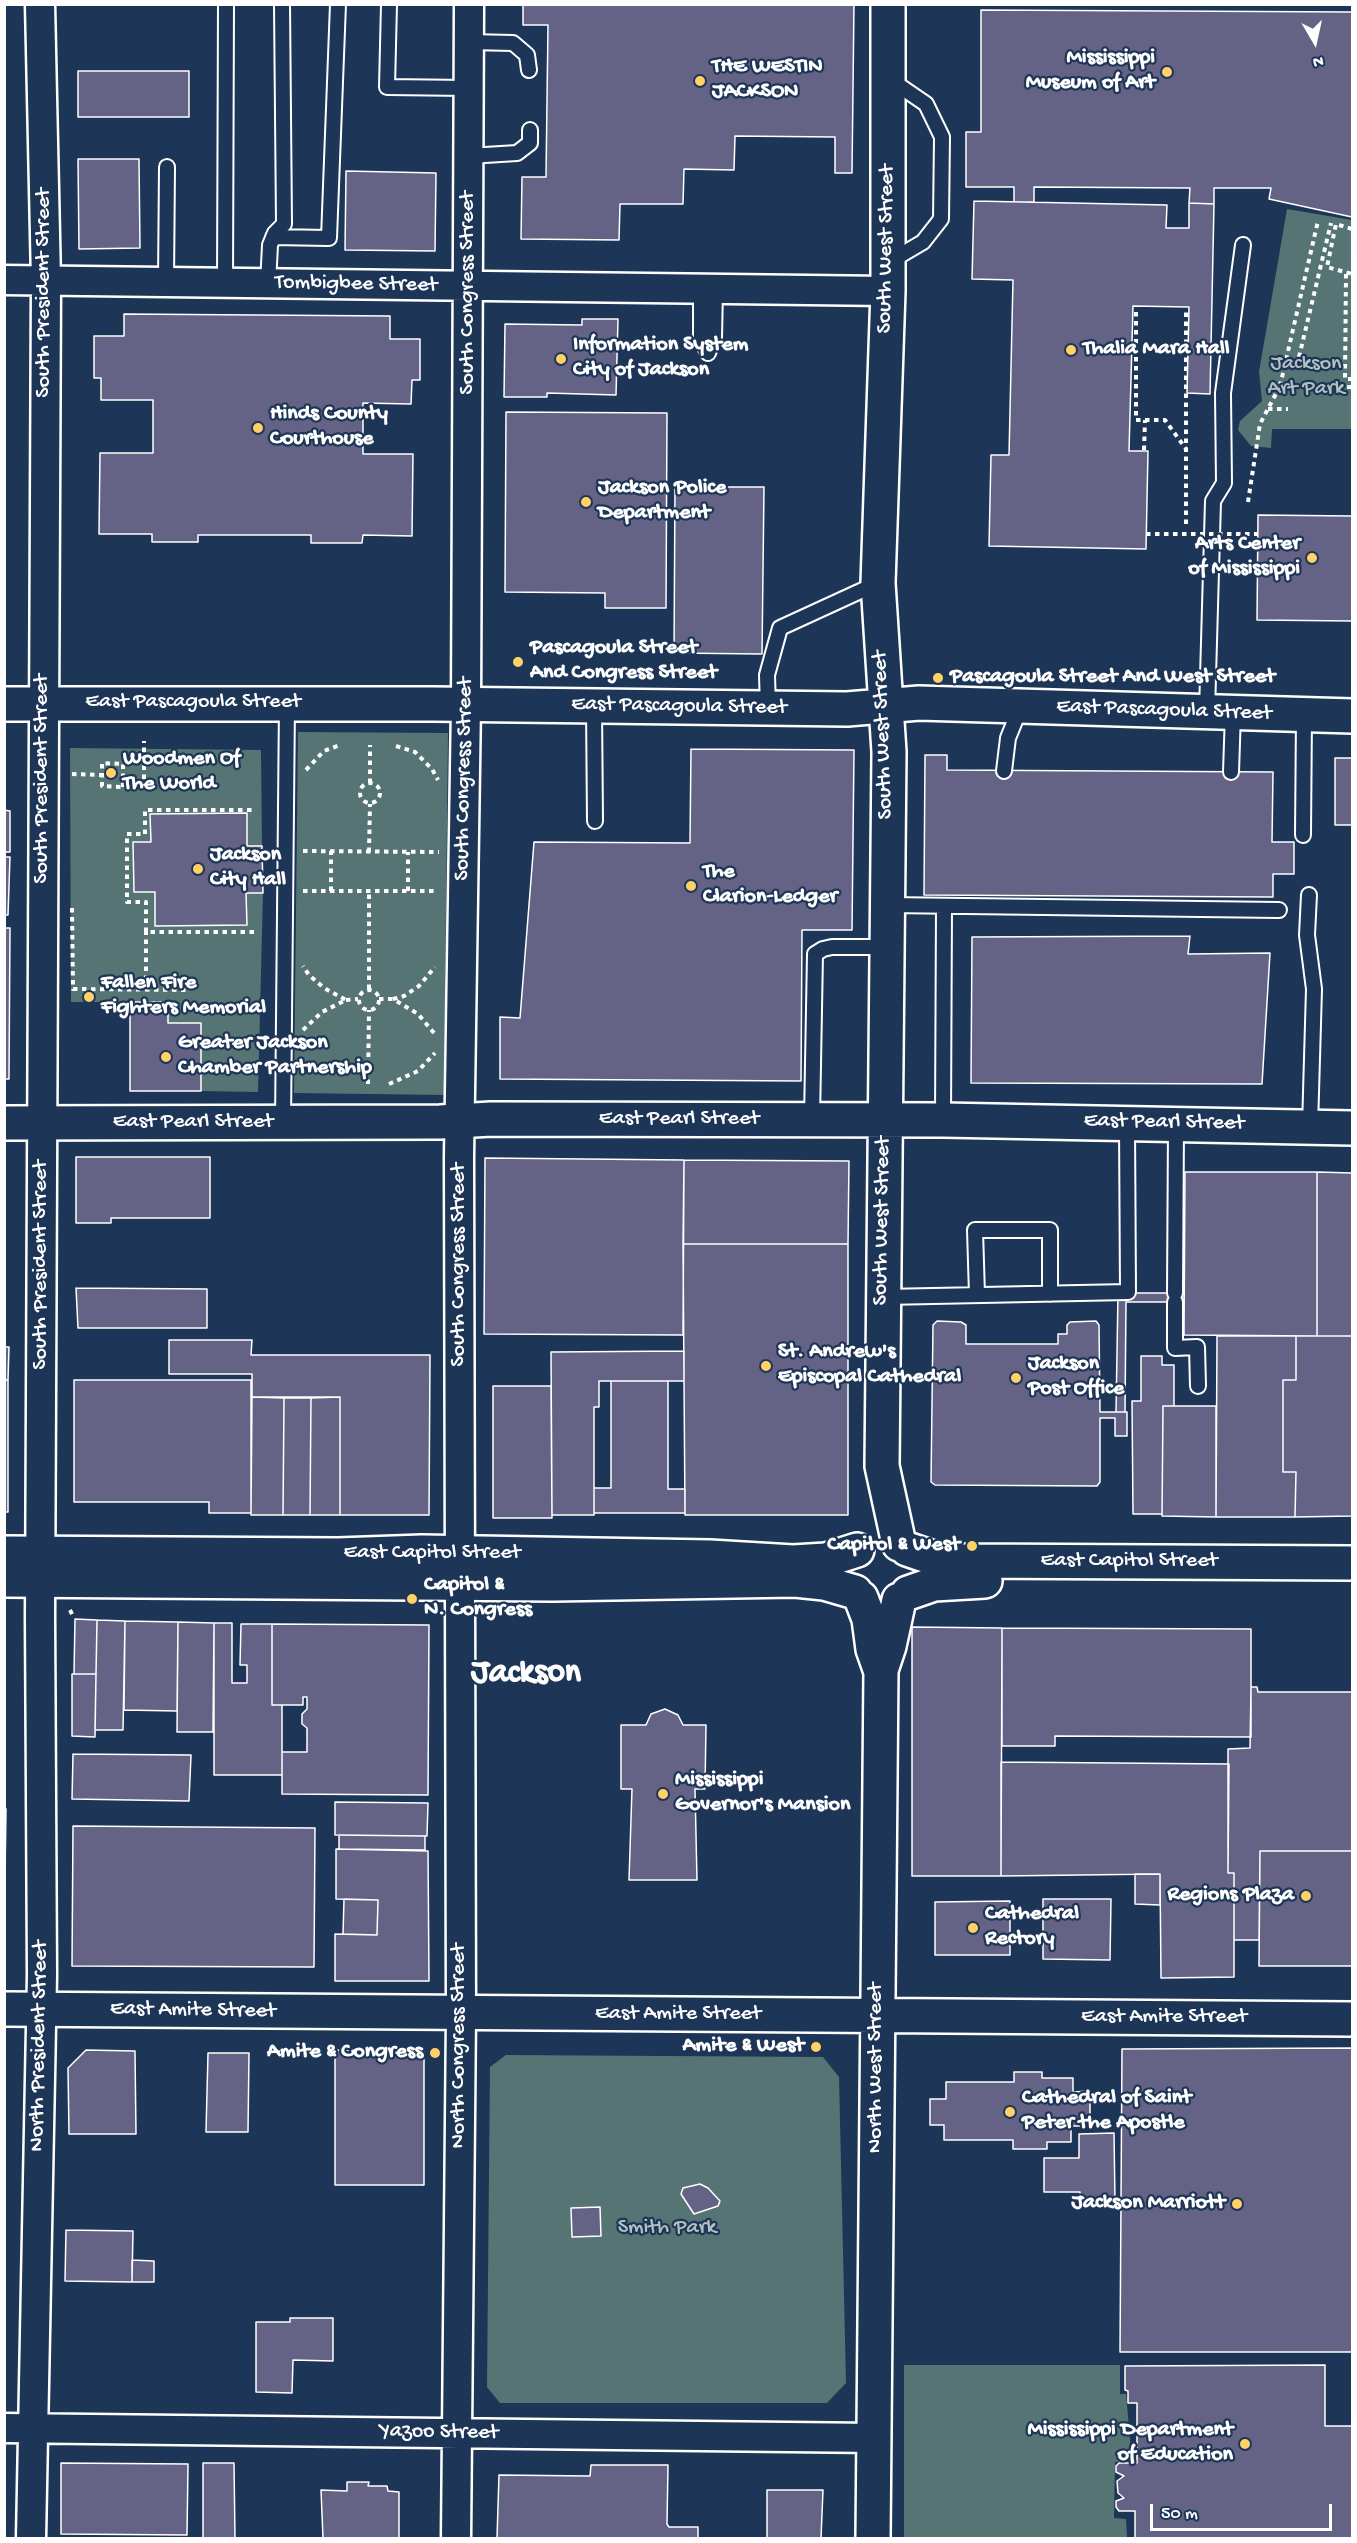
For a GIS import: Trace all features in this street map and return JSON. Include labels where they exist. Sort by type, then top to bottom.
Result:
[{"type":"main road","name":"South West Street","points":[[888,4],[888,277],[878,583],[889,752],[882,1466],[903,1546]]},
{"type":"main road","name":"East Pascagoula Street","points":[[4,704],[466,704],[847,709],[919,703],[1353,717]]},
{"type":"main road","name":"East Pearl Street","points":[[4,1124],[460,1120],[943,1120],[1353,1128]]},
{"type":"main road","name":"South West Street","points":[[860,1547],[882,1466]]},
{"type":"main road","points":[[858,1595],[881,1605],[904,1597],[915,1572],[903,1546],[888,1539],[876,1539],[860,1547],[848,1571],[858,1595],[881,1670]]},
{"type":"main road","name":"East Capitol Street","points":[[903,1546],[939,1560],[964,1561],[1353,1563]]},
{"type":"main road","name":"East Capitol Street","points":[[460,1568],[710,1557],[793,1562],[826,1560],[860,1547]]},
{"type":"main road","name":"East Capitol Street","points":[[4,1553],[40,1567]]},
{"type":"main road","name":"East Capitol Street","points":[[4,1580],[40,1567],[460,1568],[795,1580],[824,1583],[858,1595]]},
{"type":"main road","name":"East Capitol Street","points":[[904,1597],[934,1584],[964,1581],[1353,1583]]},
{"type":"main road","name":"North West Street","points":[[873,2538],[881,1670],[904,1597]]},
{"type":"main road","name":"East Amite Street","points":[[4,2009],[1353,2019]]},
{"type":"street","name":"South President Street","points":[[40,4],[46,280],[40,1567]]},
{"type":"street","name":"South Congress Street","points":[[460,1568],[460,1120],[470,286],[469,4]]},
{"type":"street","name":"Tombigbee Street","points":[[4,280],[708,289],[888,277]]},
{"type":"street","name":"North President Street","points":[[31,2538],[18,2428],[42,2010],[40,1567]]},
{"type":"street","name":"North Congress Street","points":[[456,2538],[461,2014],[460,1568]]},
{"type":"street","name":"Yazoo Street","points":[[18,2428],[874,2438]]},
{"type":"lane","points":[[225,283],[226,4]]},
{"type":"lane","points":[[268,284],[268,254],[273,237],[284,224],[282,4]]},
{"type":"lane","points":[[273,237],[329,238],[338,4]]},
{"type":"lane","points":[[389,4],[387,87],[469,88]]},
{"type":"lane","points":[[469,42],[513,43],[527,54],[529,70]]},
{"type":"lane","points":[[888,78],[926,104],[942,138],[941,219],[923,242],[888,277]]},
{"type":"lane","points":[[469,156],[517,153],[530,143],[530,130]]},
{"type":"lane","points":[[166,282],[167,167]]},
{"type":"lane","points":[[1231,772],[1220,712],[1213,501],[1224,483],[1223,393],[1243,245]]},
{"type":"lane","points":[[768,708],[768,675],[780,628],[878,583]]},
{"type":"lane","points":[[283,1123],[287,703]]},
{"type":"lane","points":[[594,706],[595,821]]},
{"type":"lane","points":[[1004,771],[1008,738],[1021,706]]},
{"type":"lane","points":[[1303,836],[1304,715]]},
{"type":"lane","points":[[1309,895],[1307,935],[1314,989],[1310,1126]]},
{"type":"lane","points":[[887,905],[1279,910]]},
{"type":"lane","points":[[943,1120],[945,906]]},
{"type":"lane","points":[[812,1121],[815,954],[823,948],[832,947],[886,947]]},
{"type":"lane","points":[[882,1297],[1128,1292],[1127,1122]]},
{"type":"lane","points":[[1176,1123],[1175,1348],[1197,1347],[1198,1386]]},
{"type":"lane","points":[[976,1295],[975,1230],[1050,1230],[1050,1294]]},
{"type":"path","points":[[1248,501],[1260,424],[1280,386],[1318,221]]},
{"type":"path","points":[[1299,357],[1331,223]]},
{"type":"path","points":[[1353,229],[1336,224],[1327,267],[1353,276]]},
{"type":"path","points":[[1353,276],[1346,275],[1345,379],[1353,379]]},
{"type":"path","points":[[1186,311],[1186,524]]},
{"type":"path","points":[[1136,312],[1136,420],[1165,420],[1186,450]]},
{"type":"path","points":[[1280,386],[1353,387]]},
{"type":"path","points":[[1268,409],[1288,409]]},
{"type":"path","points":[[1144,450],[1145,420]]},
{"type":"path","points":[[1146,534],[1258,534]]},
{"type":"path","points":[[123,787],[123,764],[102,763],[102,786],[123,787],[144,787],[144,741]]},
{"type":"path","points":[[302,777],[319,755],[340,745]]},
{"type":"path","points":[[370,746],[370,783]]},
{"type":"path","points":[[396,746],[415,752],[432,769],[440,784]]},
{"type":"path","points":[[72,774],[102,775]]},
{"type":"path","points":[[370,783],[377,786],[380,795],[377,801],[370,804],[364,802],[360,793],[364,785],[370,783]]},
{"type":"path","points":[[369,852],[370,804]]},
{"type":"path","points":[[146,989],[146,902],[127,902],[127,834],[145,834],[145,810],[256,810]]},
{"type":"path","points":[[299,851],[439,852]]},
{"type":"path","points":[[331,891],[332,851]]},
{"type":"path","points":[[408,852],[408,891]]},
{"type":"path","points":[[299,891],[438,891]]},
{"type":"path","points":[[369,891],[369,989]]},
{"type":"path","points":[[146,932],[254,932]]},
{"type":"path","points":[[299,957],[315,981],[346,1000]]},
{"type":"path","points":[[379,999],[404,996],[419,986],[431,974],[437,958]]},
{"type":"path","points":[[73,989],[189,990]]},
{"type":"path","points":[[358,999],[363,991],[369,989],[377,993],[379,999],[377,1005],[369,1010]]},
{"type":"path","points":[[298,1038],[322,1012],[346,1000],[358,999]]},
{"type":"path","points":[[358,999],[360,1005],[369,1010]]},
{"type":"path","points":[[393,999],[418,1014],[437,1038]]},
{"type":"path","points":[[368,1084],[369,1010]]},
{"type":"path","points":[[389,1084],[418,1071],[436,1050]]},
{"type":"path","points":[[70,1610],[73,1616]]},
{"type":"green space","name":"Jackson Art Park","points":[[1287,209],[1352,220],[1352,429],[1272,429],[1271,448],[1251,446],[1238,430],[1240,421],[1262,401],[1259,372]]},
{"type":"green space","points":[[298,732],[448,733],[444,1095],[294,1093]]},
{"type":"green space","points":[[70,748],[261,750],[262,846],[247,846],[246,813],[151,814],[151,842],[133,843],[134,891],[155,892],[155,926],[247,924],[246,893],[263,893],[258,1092],[201,1091],[201,1023],[168,1023],[168,1002],[71,1002]]},
{"type":"green space","name":"Smith Park","points":[[506,2055],[823,2057],[839,2077],[846,2383],[827,2403],[500,2403],[487,2387],[490,2067]]},
{"type":"green space","points":[[904,2365],[1120,2365],[1120,2394],[1126,2394],[1132,2461],[1115,2462],[1114,2518],[1126,2519],[1127,2538],[904,2538]]},
{"type":"building","name":"THE WESTIN JACKSON","points":[[523,4],[854,4],[852,173],[835,173],[835,137],[735,136],[734,170],[684,169],[683,204],[620,204],[619,240],[521,239],[522,177],[546,177],[548,25],[523,25]]},
{"type":"building","name":"Mississippi Museum of Art","points":[[981,10],[1352,12],[1352,217],[1269,199],[1271,188],[1214,188],[1214,204],[1189,203],[1190,188],[1034,187],[1034,202],[1014,202],[1014,187],[966,187],[966,132],[981,132]]},
{"type":"building","points":[[78,71],[189,71],[189,117],[78,117]]},
{"type":"building","points":[[78,159],[139,159],[140,248],[79,249]]},
{"type":"building","points":[[346,171],[436,173],[435,251],[345,250]]},
{"type":"building","name":"Thalia Mara Hall","points":[[974,201],[1167,205],[1166,228],[1189,228],[1189,203],[1214,204],[1210,394],[1187,393],[1189,307],[1133,306],[1129,451],[1148,451],[1146,549],[989,546],[991,455],[1009,455],[1013,280],[972,279]]},
{"type":"building","name":"Hinds County Courthouse","points":[[124,314],[390,316],[390,339],[420,339],[420,380],[412,380],[411,404],[363,403],[363,454],[413,454],[412,536],[363,535],[362,543],[311,543],[311,535],[198,535],[198,542],[152,542],[152,534],[99,534],[100,453],[153,453],[153,400],[101,400],[101,378],[94,378],[94,336],[124,336]]},
{"type":"building","name":"Information System City of Jackson","points":[[582,319],[618,319],[616,395],[547,393],[547,397],[504,397],[505,324],[582,325]]},
{"type":"building","name":"Jackson Police Department","points":[[506,412],[667,413],[666,608],[605,608],[605,593],[505,592]]},
{"type":"building","points":[[675,487],[764,487],[762,654],[674,653]]},
{"type":"building","name":"Arts Center of Mississippi","points":[[1258,515],[1352,516],[1352,621],[1257,620]]},
{"type":"building","name":"The Clarion-Ledger","points":[[691,749],[854,750],[852,930],[802,930],[801,1081],[500,1079],[500,1017],[520,1018],[534,842],[690,843]]},
{"type":"building","points":[[925,755],[947,755],[947,770],[1273,772],[1272,842],[1294,842],[1294,874],[1273,874],[1273,897],[924,895]]},
{"type":"building","points":[[1335,758],[1352,758],[1352,825],[1335,825]]},
{"type":"building","points":[[4,810],[10,811],[10,852],[4,852]]},
{"type":"building","name":"Jackson City Hall","points":[[247,813],[247,846],[262,846],[263,893],[246,893],[247,925],[155,926],[155,892],[134,892],[133,842],[151,842],[150,814]]},
{"type":"building","points":[[4,857],[10,857],[8,915],[4,915]]},
{"type":"building","points":[[4,928],[10,928],[9,1079],[4,1079]]},
{"type":"building","points":[[1190,936],[1188,954],[1270,953],[1262,1084],[971,1083],[972,937]]},
{"type":"building","name":"Greater Jackson Chamber Partnership","points":[[130,1002],[168,1002],[168,1023],[201,1023],[201,1091],[130,1091]]},
{"type":"building","points":[[76,1157],[210,1157],[210,1218],[111,1218],[111,1223],[76,1223]]},
{"type":"building","points":[[485,1158],[684,1160],[683,1335],[484,1334]]},
{"type":"building","points":[[684,1160],[849,1161],[848,1244],[683,1244]]},
{"type":"building","points":[[1185,1172],[1317,1172],[1317,1336],[1184,1335]]},
{"type":"building","points":[[1317,1172],[1352,1173],[1352,1336],[1317,1336]]},
{"type":"building","name":"St. Andrew's Episcopal Cathedral","points":[[683,1244],[848,1244],[848,1515],[685,1515]]},
{"type":"building","points":[[76,1288],[207,1289],[207,1328],[78,1328]]},
{"type":"building","points":[[1118,1293],[1184,1293],[1184,1302],[1126,1302],[1125,1412],[1116,1412]]},
{"type":"building","name":"Jackson Post Office","points":[[937,1321],[961,1322],[966,1325],[966,1344],[1058,1344],[1058,1334],[1067,1334],[1067,1325],[1070,1322],[1096,1321],[1099,1325],[1100,1412],[1127,1412],[1127,1436],[1115,1436],[1115,1418],[1100,1418],[1100,1482],[1097,1486],[935,1485],[931,1482],[933,1325]]},
{"type":"building","points":[[1217,1336],[1296,1336],[1296,1380],[1283,1380],[1283,1472],[1296,1472],[1295,1517],[1216,1517]]},
{"type":"building","points":[[1296,1336],[1352,1336],[1352,1516],[1295,1517],[1296,1472],[1283,1472],[1283,1380],[1296,1380]]},
{"type":"building","points":[[169,1340],[252,1340],[251,1355],[430,1355],[429,1515],[340,1515],[340,1397],[252,1397],[252,1374],[169,1374]]},
{"type":"building","points":[[4,1347],[9,1347],[8,1380],[4,1380]]},
{"type":"building","points":[[684,1351],[684,1381],[599,1381],[599,1407],[594,1407],[594,1515],[552,1515],[551,1352]]},
{"type":"building","points":[[1141,1356],[1162,1356],[1162,1365],[1174,1365],[1174,1406],[1163,1406],[1162,1514],[1133,1514],[1132,1401],[1141,1401]]},
{"type":"building","points":[[4,1380],[8,1380],[8,1512],[4,1512]]},
{"type":"building","points":[[74,1380],[251,1380],[251,1513],[209,1513],[209,1502],[74,1502]]},
{"type":"building","points":[[611,1381],[668,1381],[668,1489],[685,1489],[685,1513],[594,1513],[594,1488],[611,1488]]},
{"type":"building","points":[[493,1386],[551,1386],[552,1518],[493,1518]]},
{"type":"building","points":[[252,1397],[284,1398],[283,1515],[251,1515]]},
{"type":"building","points":[[340,1397],[340,1515],[310,1515],[311,1398]]},
{"type":"building","points":[[284,1398],[311,1398],[310,1515],[283,1515]]},
{"type":"building","points":[[1163,1406],[1216,1406],[1216,1517],[1162,1516]]},
{"type":"building","points":[[75,1619],[97,1620],[96,1674],[74,1674]]},
{"type":"building","points":[[97,1620],[125,1621],[123,1730],[95,1730]]},
{"type":"building","points":[[125,1621],[178,1622],[177,1711],[124,1710]]},
{"type":"building","points":[[178,1622],[214,1623],[213,1732],[177,1732]]},
{"type":"building","points":[[5,1623],[5,1733],[4,1733]]},
{"type":"building","points":[[214,1623],[232,1623],[232,1683],[247,1683],[247,1665],[240,1665],[241,1624],[272,1624],[272,1705],[282,1705],[282,1775],[214,1775]]},
{"type":"building","points":[[272,1624],[429,1625],[428,1795],[282,1794],[282,1752],[307,1752],[307,1728],[302,1724],[302,1714],[307,1709],[307,1697],[303,1697],[303,1705],[272,1705]]},
{"type":"building","points":[[912,1627],[1002,1628],[1001,1876],[912,1876]]},
{"type":"building","points":[[1002,1628],[1251,1629],[1251,1737],[1055,1736],[1055,1746],[1002,1746]]},
{"type":"building","points":[[72,1674],[96,1674],[95,1737],[72,1736]]},
{"type":"building","points":[[1251,1687],[1257,1687],[1258,1692],[1352,1692],[1352,1851],[1260,1851],[1259,1940],[1234,1940],[1234,1873],[1228,1873],[1228,1749],[1250,1748]]},
{"type":"building","name":"Mississippi Governor's Mansion","points":[[665,1709],[678,1715],[683,1725],[706,1725],[705,1789],[695,1789],[697,1880],[629,1880],[632,1789],[621,1789],[621,1725],[646,1725],[651,1714]]},
{"type":"building","points":[[73,1754],[191,1755],[189,1801],[72,1799]]},
{"type":"building","points":[[1001,1762],[1229,1764],[1228,1873],[1234,1873],[1234,1977],[1161,1978],[1160,1874],[1001,1876]]},
{"type":"building","points":[[335,1802],[428,1803],[427,1836],[335,1835]]},
{"type":"building","points":[[4,1808],[6,1809],[4,1949]]},
{"type":"building","points":[[73,1826],[315,1828],[314,1967],[72,1966]]},
{"type":"building","points":[[339,1835],[425,1836],[425,1850],[339,1849]]},
{"type":"building","points":[[336,1849],[428,1851],[429,1981],[335,1981],[335,1934],[377,1935],[378,1900],[336,1899]]},
{"type":"building","name":"Regions Plaza","points":[[1260,1851],[1352,1851],[1352,1966],[1259,1966]]},
{"type":"building","points":[[1135,1874],[1160,1874],[1160,1905],[1135,1904]]},
{"type":"building","points":[[344,1899],[378,1900],[377,1935],[343,1934]]},
{"type":"building","points":[[1043,1899],[1111,1899],[1110,1960],[1043,1959]]},
{"type":"building","name":"Cathedral Rectory","points":[[1010,1901],[1010,1955],[935,1955],[935,1902]]},
{"type":"building","name":"Jackson Marriott","points":[[1352,2048],[1352,2352],[1120,2352],[1122,2049]]},
{"type":"building","points":[[86,2050],[135,2051],[136,2134],[69,2134],[68,2068]]},
{"type":"building","points":[[335,2050],[424,2051],[424,2185],[335,2185]]},
{"type":"building","points":[[208,2053],[249,2053],[248,2132],[206,2132]]},
{"type":"building","name":"Cathedral of Saint Peter the Apostle","points":[[1014,2072],[1042,2072],[1042,2078],[1073,2078],[1073,2092],[1090,2091],[1090,2126],[1071,2126],[1071,2142],[1047,2142],[1047,2149],[1013,2149],[1013,2140],[944,2140],[944,2125],[930,2125],[930,2099],[946,2099],[946,2082],[1014,2082]]},
{"type":"building","points":[[1114,2133],[1115,2201],[1080,2201],[1080,2192],[1044,2192],[1044,2158],[1079,2158],[1079,2134]]},
{"type":"building","points":[[700,2184],[708,2188],[720,2201],[718,2206],[694,2214],[681,2194],[683,2188]]},
{"type":"building","points":[[600,2207],[601,2236],[572,2237],[571,2208]]},
{"type":"building","points":[[66,2230],[133,2231],[132,2282],[65,2281]]},
{"type":"building","points":[[132,2260],[154,2261],[154,2282],[132,2282]]},
{"type":"building","points":[[290,2318],[333,2318],[333,2361],[293,2360],[292,2393],[256,2392],[256,2322],[290,2322]]},
{"type":"building","name":"Mississippi Department of Education","points":[[1325,2365],[1325,2426],[1352,2426],[1352,2538],[1135,2538],[1135,2511],[1119,2511],[1116,2507],[1116,2501],[1124,2498],[1118,2493],[1117,2481],[1124,2476],[1116,2472],[1116,2466],[1119,2463],[1137,2463],[1137,2403],[1128,2403],[1128,2391],[1125,2390],[1125,2366]]},
{"type":"building","points":[[61,2463],[188,2464],[187,2535],[61,2534]]},
{"type":"building","points":[[203,2463],[234,2463],[235,2538],[203,2538]]},
{"type":"building","points":[[591,2465],[668,2465],[667,2524],[669,2527],[698,2527],[698,2538],[497,2538],[499,2475],[590,2476]]},
{"type":"building","points":[[347,2482],[369,2482],[368,2486],[387,2486],[388,2491],[399,2492],[399,2538],[323,2538],[321,2490],[347,2491]]},
{"type":"building","points":[[767,2490],[823,2490],[821,2538],[767,2538]]},
{"type":"place","name":"Mississippi Museum of Art","points":[[1167,72]]},
{"type":"place","name":"THE WESTIN JACKSON","points":[[700,81]]},
{"type":"place","name":"Thalia Mara Hall","points":[[1071,350]]},
{"type":"place","name":"Information System City of Jackson","points":[[561,359]]},
{"type":"place","name":"Hinds County Courthouse","points":[[258,428]]},
{"type":"place","name":"Jackson Police Department","points":[[586,502]]},
{"type":"place","name":"Arts Center of Mississippi","points":[[1312,558]]},
{"type":"place","name":"Pascagoula Street And Congress Street","points":[[518,662]]},
{"type":"place","name":"Pascagoula Street And West Street","points":[[938,678]]},
{"type":"place","name":"Woodmen Of The World","points":[[111,773]]},
{"type":"place","name":"Jackson City Hall","points":[[198,869]]},
{"type":"place","name":"The Clarion-Ledger","points":[[691,886]]},
{"type":"place","name":"Fallen Fire Fighters Memorial","points":[[89,997]]},
{"type":"place","name":"Greater Jackson Chamber Partnership","points":[[166,1057]]},
{"type":"place","name":"St. Andrew's Episcopal Cathedral","points":[[766,1366]]},
{"type":"place","name":"Jackson Post Office","points":[[1016,1378]]},
{"type":"place","name":"Capitol & West","points":[[972,1546]]},
{"type":"place","name":"Capitol & N. Congress","points":[[412,1599]]},
{"type":"place","name":"Mississippi Governor's Mansion","points":[[663,1794]]},
{"type":"place","name":"Regions Plaza","points":[[1306,1896]]},
{"type":"place","name":"Cathedral Rectory","points":[[973,1928]]},
{"type":"place","name":"Amite & West","points":[[816,2047]]},
{"type":"place","name":"Amite & Congress","points":[[435,2053]]},
{"type":"place","name":"Cathedral of Saint Peter the Apostle","points":[[1010,2112]]},
{"type":"place","name":"Jackson Marriott","points":[[1237,2204]]},
{"type":"place","name":"Mississippi Department of Education","points":[[1245,2444]]},
{"type":"district","name":"Jackson","points":[[526,1675]]}]
